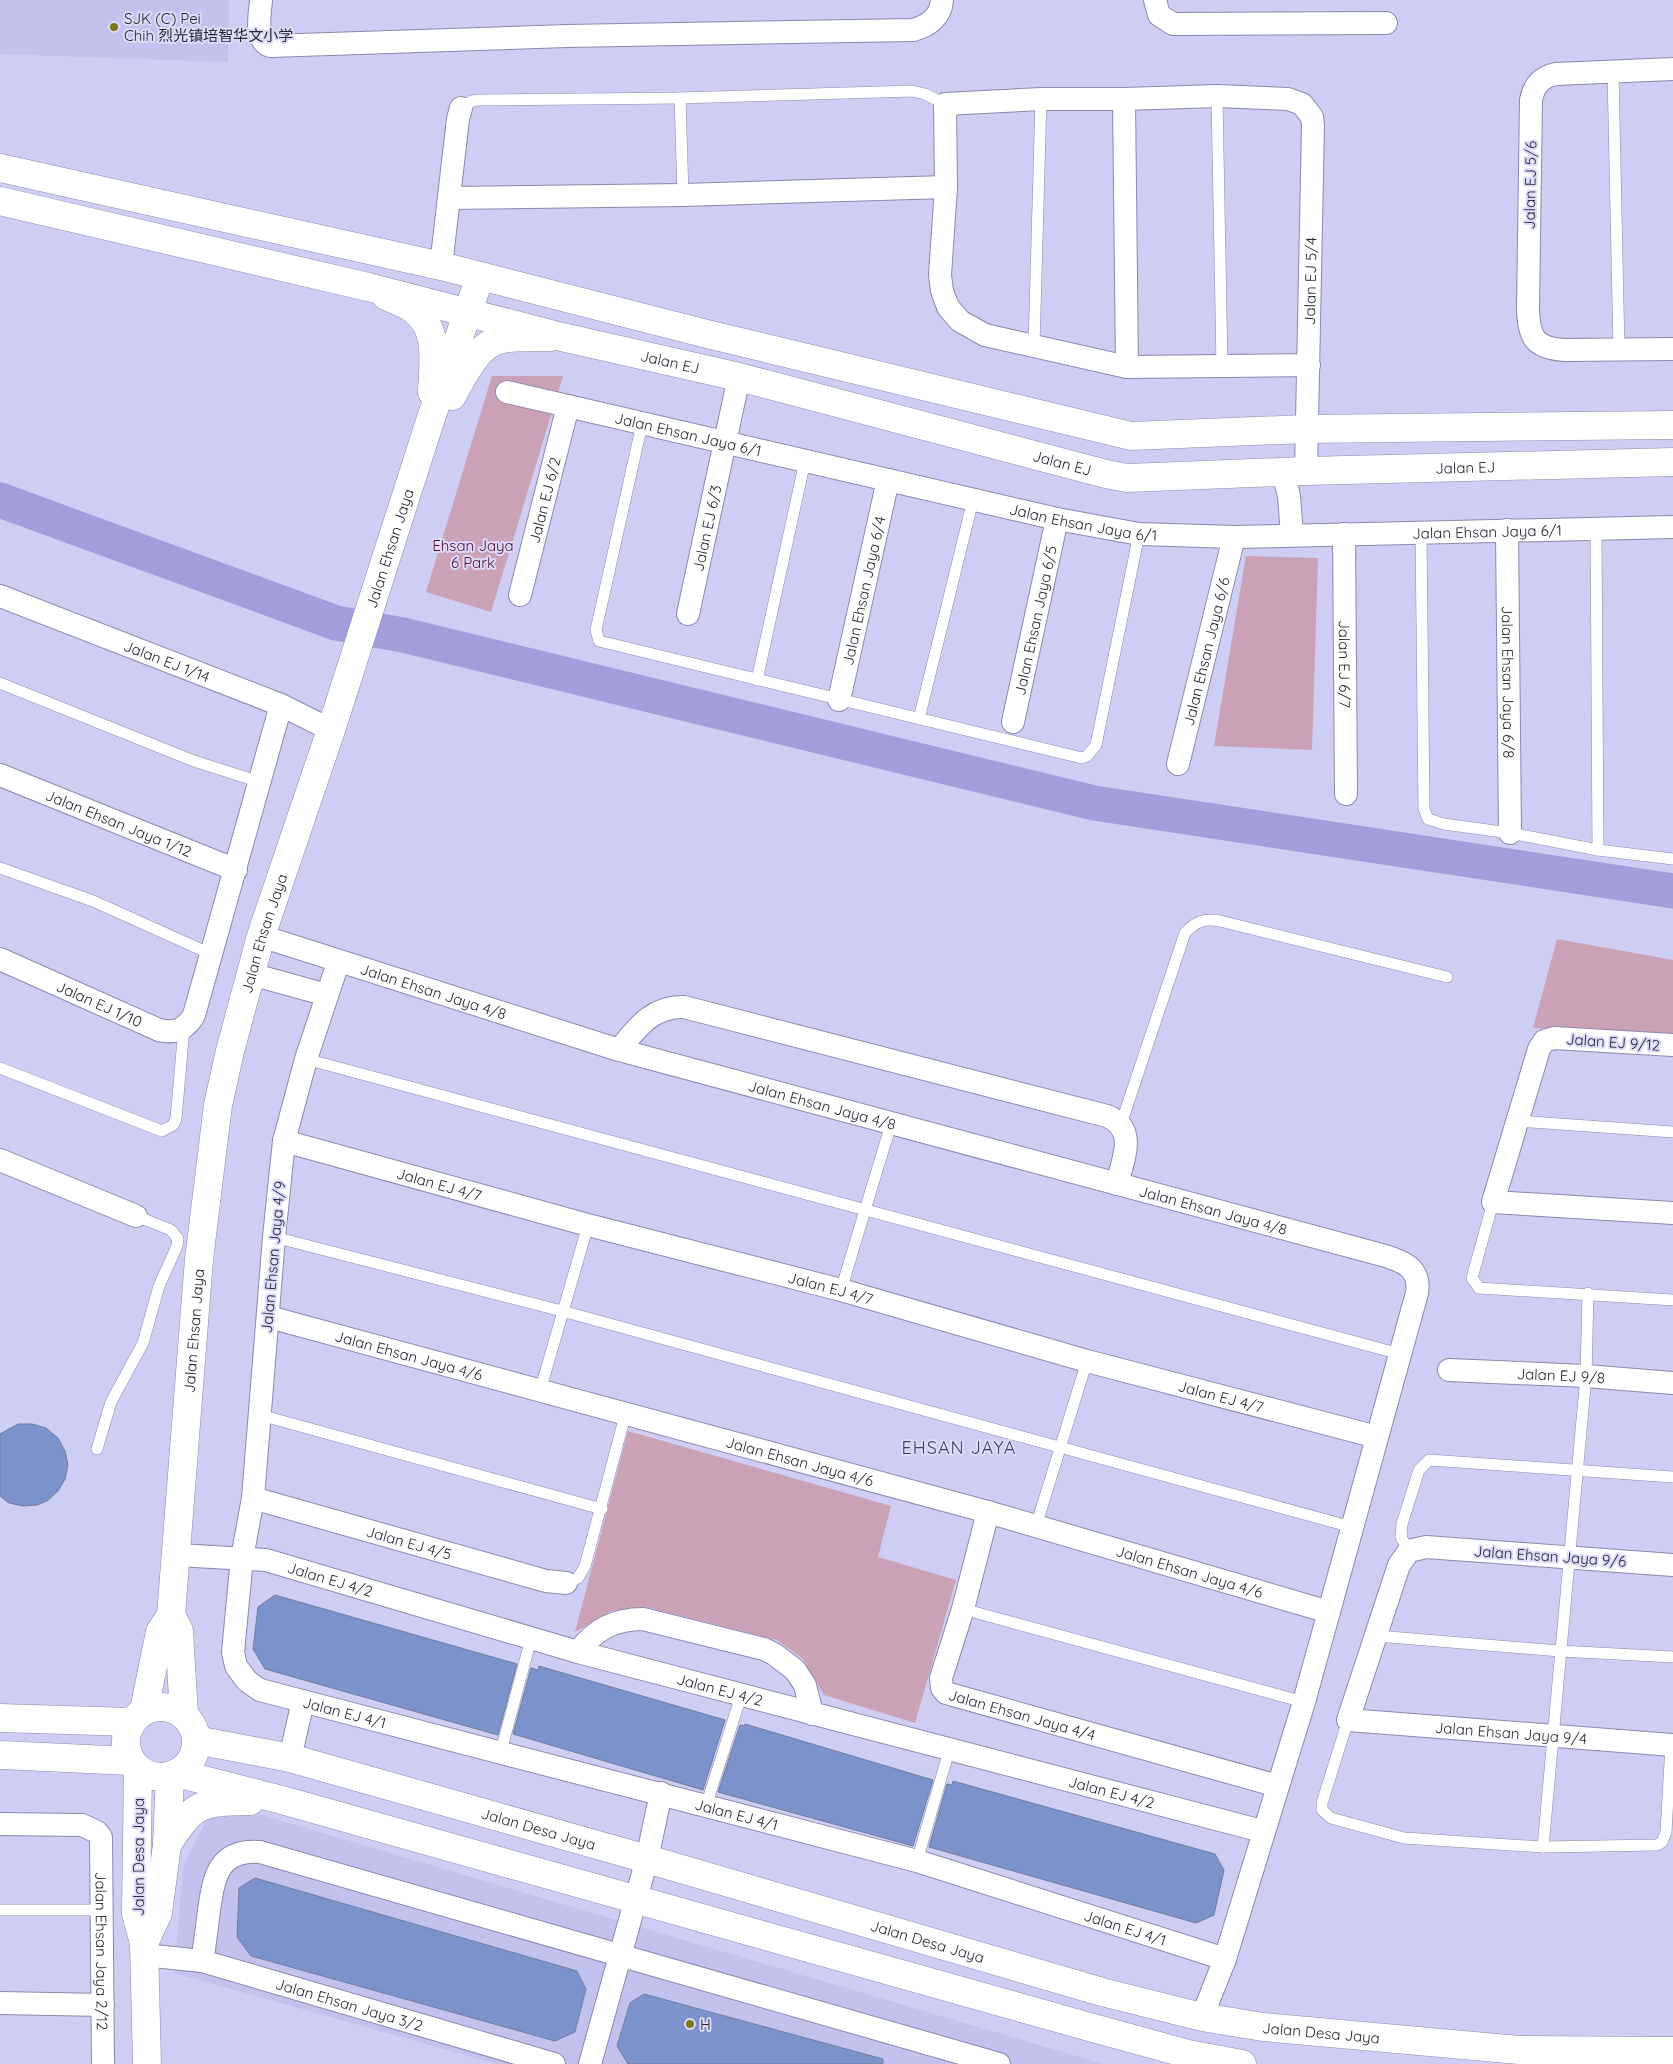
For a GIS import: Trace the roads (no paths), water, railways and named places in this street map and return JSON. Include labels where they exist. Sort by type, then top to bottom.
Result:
[{"type":"main road","points":[[0,168],[441,266],[716,337],[1131,436],[1306,429],[1673,425]]},
{"type":"main road","points":[[0,201],[368,287],[415,310],[430,330],[433,351],[428,430]]},
{"type":"main road","name":"Jalan Ehsan Jaya","points":[[138,1716],[160,1632],[171,1615],[178,1555],[191,1345],[218,1105],[261,936],[480,277]]},
{"type":"main road","name":"Jalan EJ","points":[[368,287],[562,337],[739,377],[1106,474],[1145,478],[1673,462]]},
{"type":"main road","points":[[428,430],[473,360],[487,346],[502,338],[562,337]]},
{"type":"main road","name":"Jalan Ehsan Jaya","points":[[171,1615],[179,1631],[184,1715]]},
{"type":"main road","points":[[0,1718],[138,1716],[165,1706],[176,1709],[184,1715],[195,1730],[196,1740],[194,1756],[183,1769],[173,1775]]},
{"type":"main road","points":[[138,1716],[126,1737],[127,1754],[134,1765],[148,1775],[173,1775],[282,1800],[1188,2054],[1242,2064]]},
{"type":"main road","name":"Jalan Desa Jaya","points":[[196,1740],[290,1758],[646,1859],[1102,1992],[1202,2017],[1264,2027],[1519,2050],[1673,2051]]},
{"type":"main road","points":[[0,1755],[134,1765]]},
{"type":"main road","name":"Jalan Desa Jaya","points":[[134,1765],[136,1914],[144,1949],[147,2064]]},
{"type":"main road","name":"Jalan Desa Jaya","points":[[144,1949],[158,1913],[167,1845],[173,1775]]},
{"type":"main road","points":[[365,1823],[380,1785]]},
{"type":"main road","points":[[167,1845],[187,1815],[201,1806],[221,1801],[282,1800]]},
{"type":"street","points":[[261,0],[260,35],[263,42],[270,46],[567,36],[913,30],[923,27],[938,16],[942,0]]},
{"type":"street","points":[[1155,0],[1158,14],[1173,24],[1386,23]]},
{"type":"street","name":"Jalan EJ 5/6","points":[[1673,69],[1565,73],[1548,76],[1536,85],[1531,100],[1528,317],[1530,332],[1534,339],[1546,348],[1564,350],[1673,349]]},
{"type":"street","name":"Jalan EJ 5/4","points":[[945,104],[1041,99],[1124,100],[1217,96],[1295,100],[1308,110],[1312,117],[1309,365],[1306,429],[1289,496],[1292,536]]},
{"type":"street","points":[[1124,100],[1127,367]]},
{"type":"street","points":[[945,104],[946,187],[940,275],[942,291],[948,308],[960,321],[979,332],[1127,367],[1309,365]]},
{"type":"street","points":[[441,266],[458,119],[461,108]]},
{"type":"street","points":[[449,198],[683,195],[946,187]]},
{"type":"street","name":"Jalan EJ 6/3","points":[[688,614],[739,377]]},
{"type":"street","name":"Jalan Ehsan Jaya 6/1","points":[[507,392],[1057,519],[1138,534],[1234,537],[1673,526]]},
{"type":"street","name":"Jalan EJ 6/2","points":[[520,595],[568,406]]},
{"type":"street","name":"Jalan Ehsan Jaya 6/4","points":[[839,700],[888,480]]},
{"type":"street","name":"Jalan Ehsan Jaya 6/5","points":[[1013,722],[1057,519]]},
{"type":"street","name":"Jalan Ehsan Jaya 6/8","points":[[1507,530],[1510,833]]},
{"type":"street","name":"Jalan EJ 6/7","points":[[1344,534],[1346,794]]},
{"type":"street","name":"Jalan Ehsan Jaya 6/6","points":[[1178,764],[1234,537]]},
{"type":"street","name":"Jalan EJ 1/14","points":[[0,596],[281,705],[331,730]]},
{"type":"street","points":[[189,1021],[236,870],[281,705]]},
{"type":"street","name":"Jalan Ehsan Jaya 1/12","points":[[0,774],[236,870]]},
{"type":"street","name":"Jalan Ehsan Jaya 4/8","points":[[261,936],[338,963],[619,1050],[1389,1257],[1408,1264],[1417,1277],[1419,1286],[1304,1702],[1262,1831],[1225,1959],[1202,2017]]},
{"type":"street","name":"Jalan Ehsan Jaya 4/9","points":[[247,1681],[236,1666],[232,1652],[242,1558],[253,1498],[274,1237],[284,1141],[306,1058],[338,963]]},
{"type":"street","name":"Jalan EJ 1/10","points":[[2,965],[158,1030],[176,1031],[189,1021]]},
{"type":"street","points":[[251,974],[327,995]]},
{"type":"street","points":[[619,1050],[650,1016],[672,1006],[684,1007],[1107,1116],[1120,1124],[1127,1140],[1116,1184]]},
{"type":"street","name":"Jalan EJ 9/12","points":[[1518,1121],[1539,1049],[1544,1041],[1554,1038],[1673,1045]]},
{"type":"street","points":[[1518,1121],[1493,1202],[1673,1213]]},
{"type":"street","name":"Jalan EJ 4/7","points":[[284,1141],[588,1225],[841,1290],[1087,1361],[1377,1437]]},
{"type":"street","points":[[0,1160],[136,1216]]},
{"type":"street","name":"Jalan Ehsan Jaya 4/6","points":[[268,1317],[540,1390],[625,1416],[728,1441],[988,1512],[1329,1612]]},
{"type":"street","name":"Jalan EJ 9/8","points":[[1449,1370],[1586,1376],[1673,1384]]},
{"type":"street","name":"Jalan EJ 4/5","points":[[253,1498],[546,1581],[566,1583]]},
{"type":"street","name":"Jalan Ehsan Jaya 4/4","points":[[988,1512],[963,1609],[941,1678],[942,1688],[946,1693],[1278,1786]]},
{"type":"street","points":[[1348,1720],[1399,1565],[1418,1549]]},
{"type":"street","name":"Jalan Ehsan Jaya 9/6","points":[[1418,1549],[1673,1565]]},
{"type":"street","name":"Jalan EJ 4/2","points":[[178,1555],[266,1560],[578,1652],[948,1751],[1262,1831]]},
{"type":"street","points":[[578,1652],[595,1632],[606,1626],[630,1619],[643,1619],[764,1649],[785,1661],[795,1670],[805,1685],[812,1714]]},
{"type":"street","name":"Jalan EJ 4/1","points":[[247,1681],[260,1690],[501,1751],[917,1861],[1225,1959]]},
{"type":"street","points":[[290,1758],[303,1701]]},
{"type":"street","name":"Jalan Ehsan Jaya 9/4","points":[[1348,1720],[1672,1745]]},
{"type":"street","points":[[590,2064],[636,1899],[662,1793]]},
{"type":"street","name":"Jalan Ehsan Jaya 2/12","points":[[0,1824],[82,1824],[97,1832],[101,1837],[102,2064]]},
{"type":"street","points":[[202,1961],[214,1878],[225,1862],[242,1852],[260,1852],[620,1955],[948,2057],[998,2064]]},
{"type":"street","name":"Jalan Ehsan Jaya 3/2","points":[[144,1949],[202,1961],[554,2064]]},
{"type":"street","points":[[0,2003],[103,2005]]},
{"type":"lane","points":[[1614,70],[1619,350]]},
{"type":"lane","points":[[461,108],[472,100],[680,98],[912,91],[925,94],[945,104]]},
{"type":"lane","points":[[1217,96],[1222,366]]},
{"type":"lane","points":[[680,98],[683,195]]},
{"type":"lane","points":[[1034,346],[1041,99]]},
{"type":"lane","points":[[642,424],[596,630],[597,638],[602,642],[1082,758],[1087,756],[1096,745],[1138,534]]},
{"type":"lane","points":[[757,680],[805,461]]},
{"type":"lane","points":[[919,719],[973,500]]},
{"type":"lane","points":[[1596,528],[1598,850]]},
{"type":"lane","points":[[1421,532],[1425,814],[1433,822],[1510,833],[1598,850],[1673,859]]},
{"type":"lane","points":[[0,683],[194,761],[260,782]]},
{"type":"lane","points":[[0,868],[92,901],[211,954]]},
{"type":"lane","points":[[1120,1124],[1185,933],[1192,925],[1202,920],[1220,921],[1447,977]]},
{"type":"lane","points":[[0,1068],[162,1131],[173,1125],[176,1118],[189,1021]]},
{"type":"lane","points":[[306,1058],[1400,1354]]},
{"type":"lane","points":[[1518,1121],[1673,1132]]},
{"type":"lane","points":[[841,1290],[891,1124]]},
{"type":"lane","points":[[1493,1202],[1472,1278],[1474,1284],[1485,1290],[1588,1293],[1673,1300]]},
{"type":"lane","points":[[97,1449],[111,1402],[143,1343],[159,1286],[178,1246],[178,1240],[171,1230],[136,1216]]},
{"type":"lane","points":[[540,1390],[588,1225]]},
{"type":"lane","points":[[274,1237],[562,1311],[1352,1528]]},
{"type":"lane","points":[[1543,1847],[1586,1376],[1588,1293]]},
{"type":"lane","points":[[1036,1526],[1062,1448],[1087,1361]]},
{"type":"lane","points":[[260,1415],[602,1509]]},
{"type":"lane","points":[[566,1583],[578,1578],[585,1566],[602,1509],[625,1416]]},
{"type":"lane","points":[[1418,1549],[1403,1543],[1401,1530],[1419,1470],[1425,1462],[1434,1459],[1673,1477]]},
{"type":"lane","points":[[963,1609],[1304,1702]]},
{"type":"lane","points":[[1377,1636],[1560,1651],[1673,1657]]},
{"type":"lane","points":[[501,1751],[531,1639]]},
{"type":"lane","points":[[706,1806],[741,1696]]},
{"type":"lane","points":[[1348,1720],[1322,1803],[1326,1815],[1404,1838],[1543,1847],[1652,1846],[1662,1842],[1666,1832],[1672,1745]]},
{"type":"lane","points":[[917,1861],[948,1751]]},
{"type":"lane","points":[[0,1910],[102,1910]]},
{"type":"waterway","points":[[0,500],[336,623],[403,635],[1094,803],[1673,891]]},
{"type":"place","name":"SJK (C) Pei Chih 烈光镇培智华文小学","points":[[114,27]]},
{"type":"place","name":"H","points":[[690,2024]]},
{"type":"district","name":"EHSAN JAYA","points":[[959,1447]]},
{"type":"park label","name":"Ehsan Jaya 6 Park","points":[[473,554]]}]
